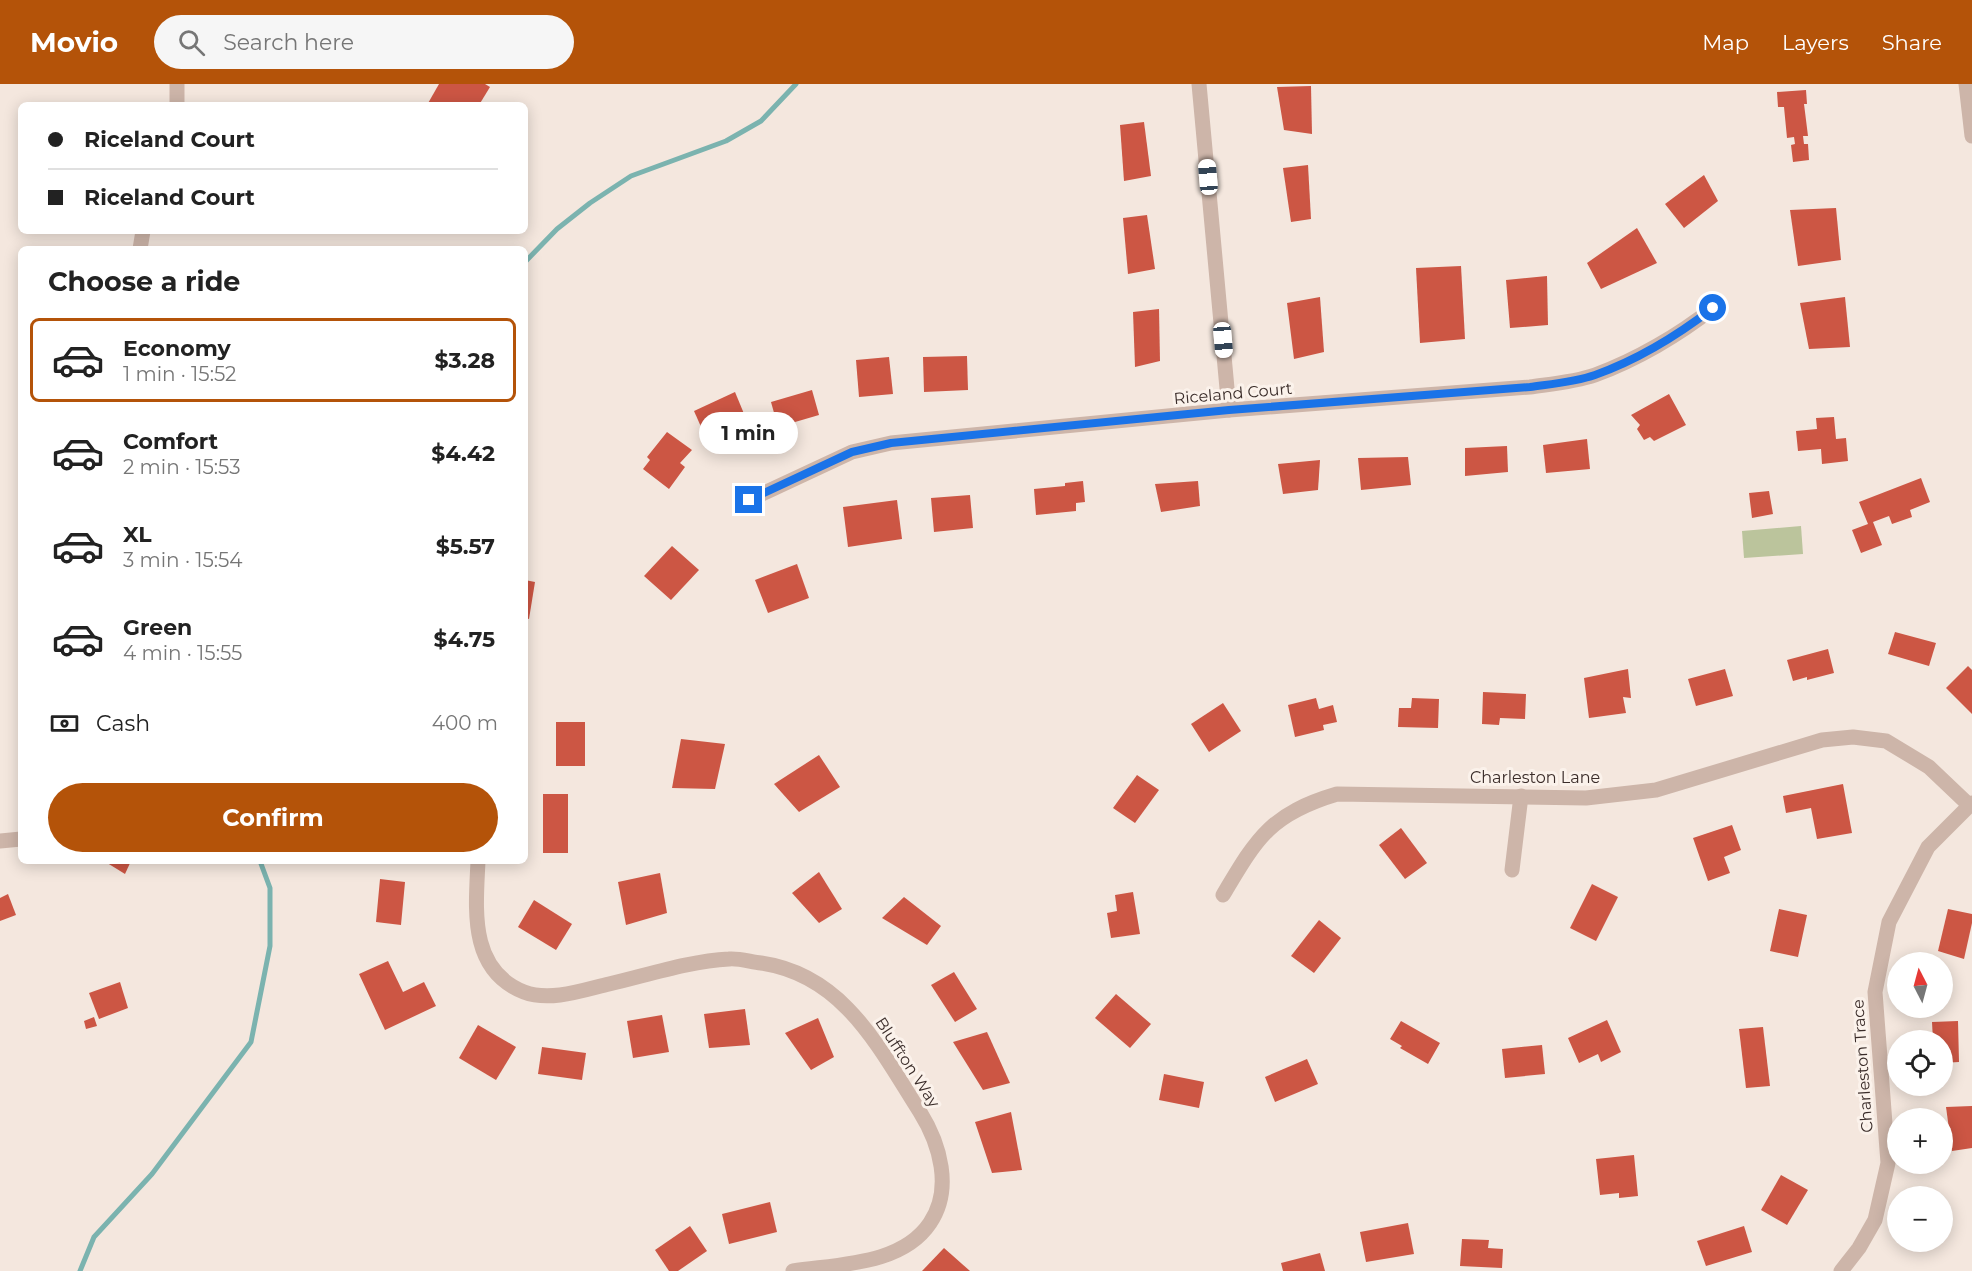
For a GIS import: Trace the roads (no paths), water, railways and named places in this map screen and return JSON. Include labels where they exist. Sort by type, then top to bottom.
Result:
[{"type":"street","points":[[177,84],[177,102]]},
{"type":"street","points":[[1199,84],[1229,410]]},
{"type":"street","points":[[1966,84],[1972,136]]},
{"type":"street","name":"Riceland Court","points":[[749,500],[852,452],[891,443],[1229,410],[1421,397],[1570,381],[1594,375],[1684,331],[1713,308]]},
{"type":"street","name":"Charleston Lane","points":[[1223,895],[1252,847],[1265,832],[1290,812],[1337,794],[1586,798],[1656,790],[1822,740],[1854,737],[1886,741],[1929,767],[1971,804]]},
{"type":"street","points":[[1512,870],[1521,796]]},
{"type":"street","name":"Charleston Trace","points":[[1841,1271],[1859,1248],[1875,1220],[1888,1163],[1875,992],[1889,922],[1928,847],[1971,804]]},
{"type":"street","points":[[0,841],[18,839]]},
{"type":"street","name":"Bluffton Way","points":[[478,864],[475,916],[479,939],[488,961],[497,972],[524,992],[539,995],[558,994],[693,964],[731,959],[790,970],[814,980],[838,998],[876,1042],[936,1142],[943,1182],[941,1201],[933,1220],[923,1233],[912,1243],[887,1255],[858,1262],[794,1271]]},
{"type":"waterway","points":[[528,259],[557,229],[590,203],[631,176],[726,141],[761,121],[796,84]]},
{"type":"waterway","points":[[80,1271],[94,1237],[152,1174],[251,1042],[270,946],[270,888],[261,864]]}]
